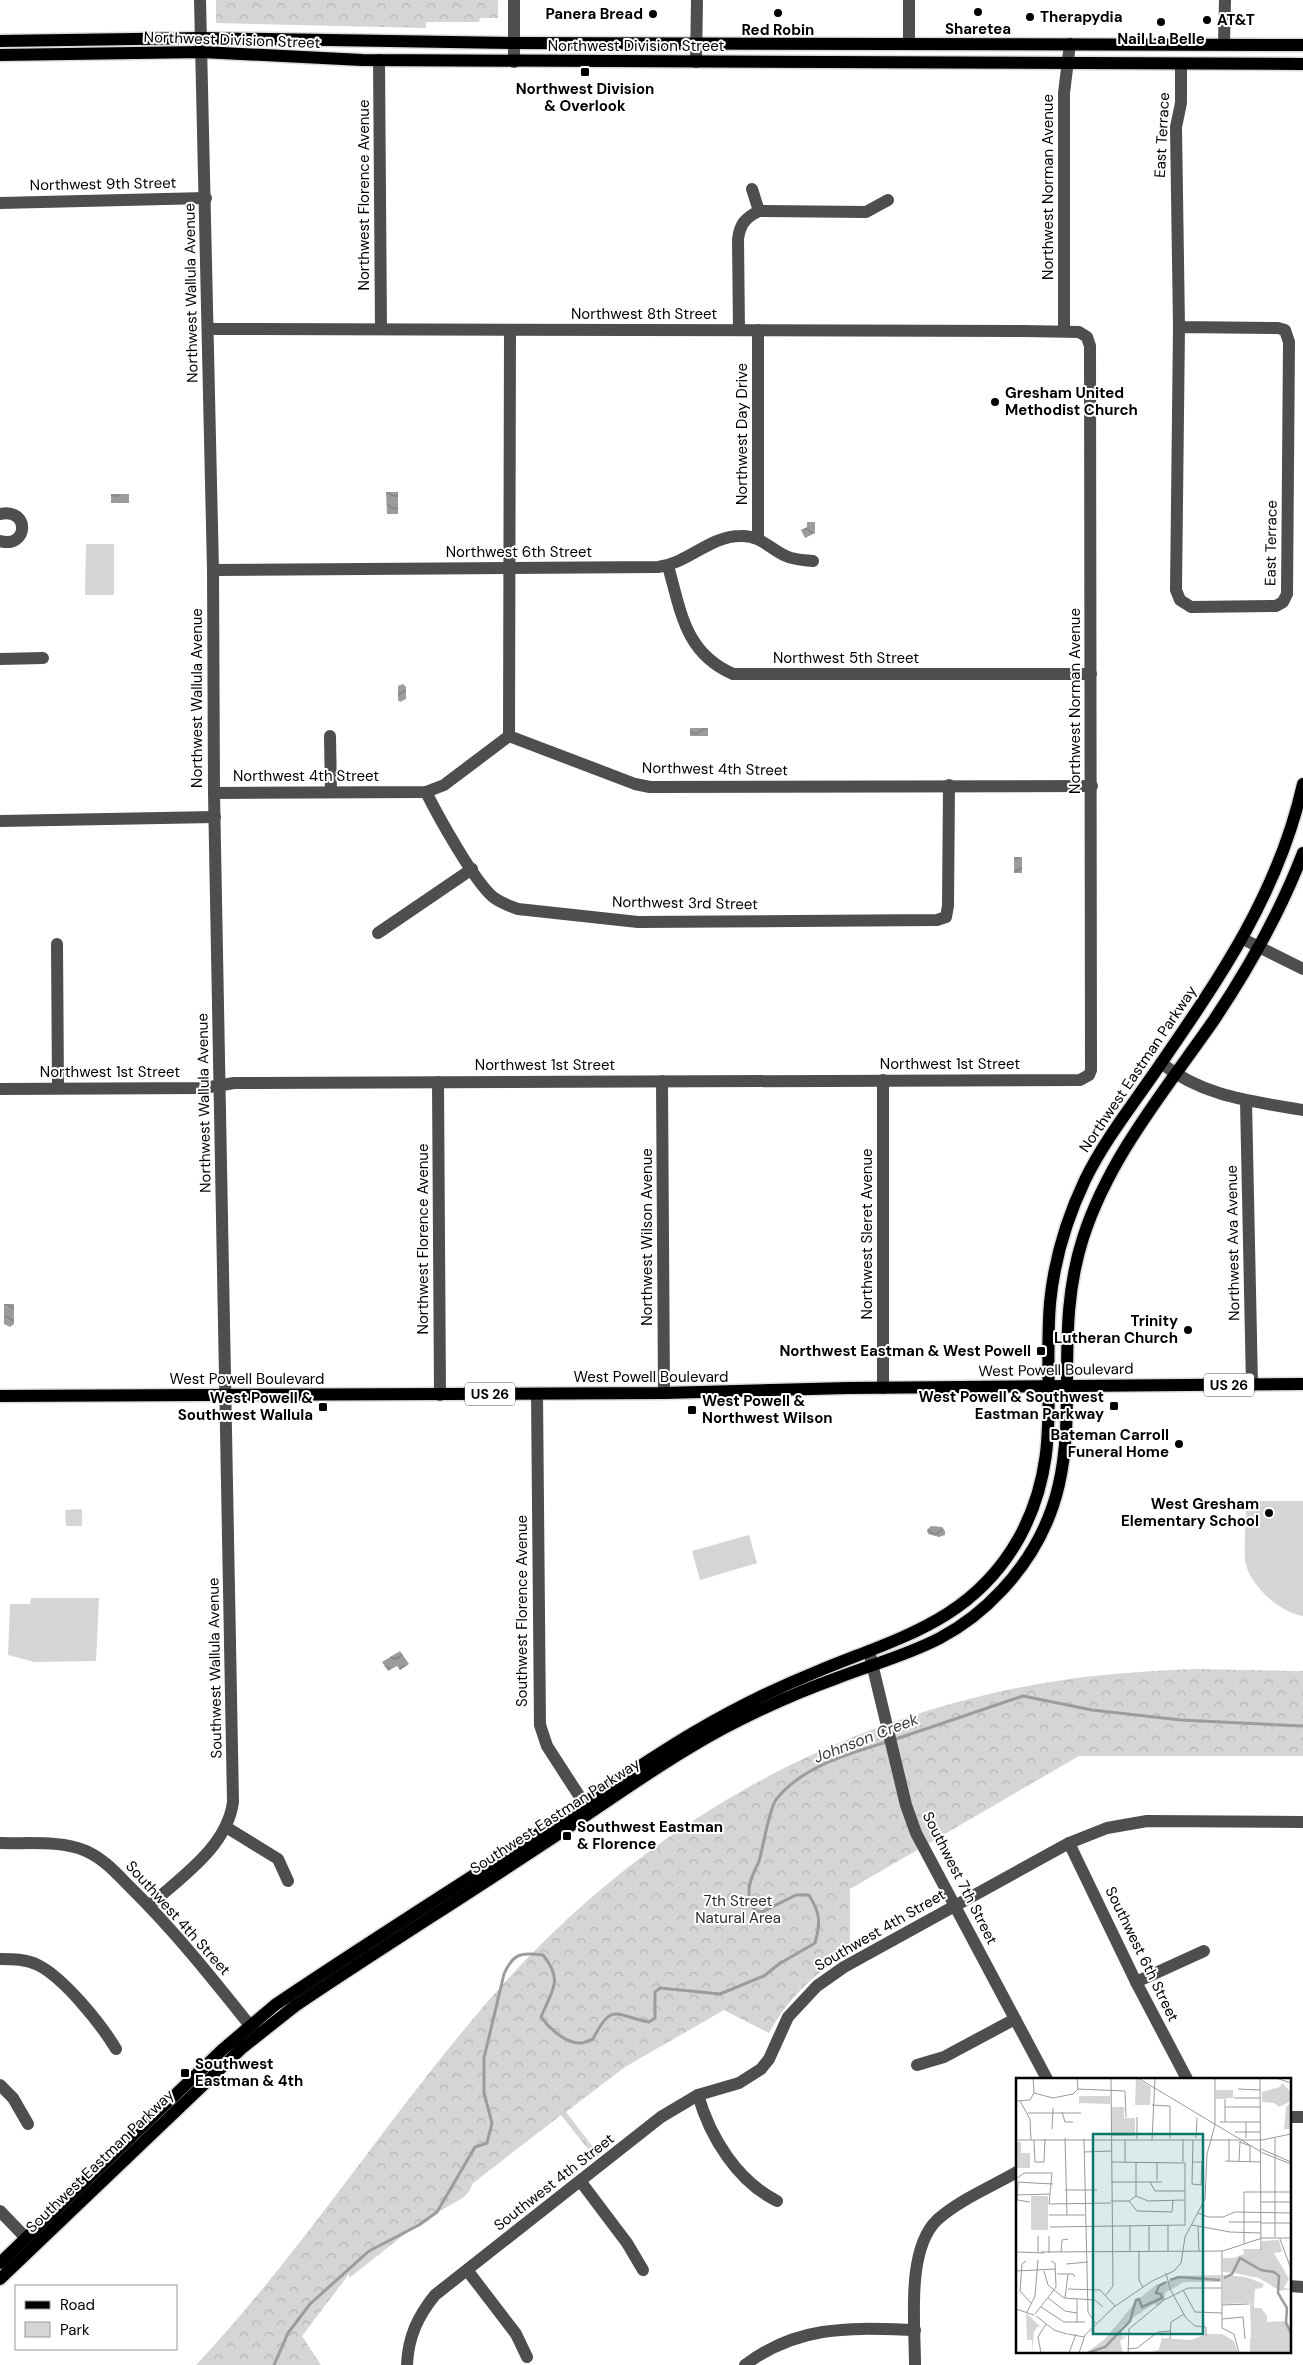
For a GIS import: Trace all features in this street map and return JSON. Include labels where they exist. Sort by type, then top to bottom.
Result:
[{"type":"main road","name":"Northwest Division Street","points":[[0,41],[201,38],[514,43],[1303,45]]},
{"type":"main road","name":"Northwest Division Street","points":[[0,55],[202,52],[379,60],[514,62],[1303,64]]},
{"type":"main road","name":"Northwest Eastman Parkway","points":[[1050,1387],[1049,1333],[1052,1287],[1070,1216],[1095,1161],[1231,960],[1243,939],[1280,863],[1303,784]]},
{"type":"main road","points":[[1068,1386],[1067,1339],[1071,1292],[1083,1237],[1095,1204],[1113,1169],[1260,948],[1286,898],[1303,853]]},
{"type":"main road","name":"West Powell Boulevard","points":[[0,1396],[664,1393],[883,1388],[1303,1384]]},
{"type":"main road","name":"Southwest Eastman Parkway","points":[[587,1808],[723,1729],[792,1696],[917,1651],[963,1626],[1002,1590],[1022,1566],[1043,1531],[1058,1492],[1067,1443],[1068,1386]]},
{"type":"main road","name":"Southwest Eastman Parkway","points":[[0,2263],[222,2050],[318,1991],[587,1808],[670,1748],[719,1719],[801,1678],[920,1631],[953,1612],[990,1578],[1009,1555],[1028,1522],[1044,1474],[1050,1430],[1050,1387]]},
{"type":"main road","name":"Southwest Eastman Parkway","points":[[0,2279],[254,2030]]},
{"type":"main road","points":[[52,2230],[53,2220],[73,2200],[83,2184]]},
{"type":"street","name":"Northwest Wallula Avenue","points":[[200,0],[213,570],[214,818],[226,1396]]},
{"type":"street","points":[[514,0],[514,62]]},
{"type":"street","points":[[696,62],[697,0]]},
{"type":"street","points":[[909,0],[909,44]]},
{"type":"street","points":[[1224,44],[1225,0]]},
{"type":"street","name":"Northwest Norman Avenue","points":[[1064,331],[1064,93],[1066,64],[1070,44]]},
{"type":"street","name":"Northwest Florence Avenue","points":[[379,60],[381,329]]},
{"type":"street","name":"East Terrace","points":[[1179,327],[1278,328],[1286,330],[1289,342],[1287,594],[1283,602],[1276,606],[1191,607],[1180,600],[1176,590],[1179,327],[1176,136],[1180,103],[1181,64]]},
{"type":"street","points":[[752,189],[758,211]]},
{"type":"street","name":"Northwest 9th Street","points":[[0,203],[206,198]]},
{"type":"street","points":[[739,330],[738,239],[740,226],[747,216],[758,211],[866,212],[888,200]]},
{"type":"street","name":"Northwest 8th Street","points":[[208,329],[1079,332]]},
{"type":"street","points":[[509,736],[510,330]]},
{"type":"street","name":"Northwest Day Drive","points":[[758,330],[758,539]]},
{"type":"street","name":"Northwest Norman Avenue","points":[[1079,332],[1087,337],[1090,346],[1093,1064],[1089,1075]]},
{"type":"street","points":[[0,514],[9,512],[18,517],[22,524],[22,531],[14,541],[7,543],[0,541]]},
{"type":"street","name":"Northwest 6th Street","points":[[213,570],[646,568],[668,566],[683,560],[718,539],[743,536],[758,539],[786,556],[813,561]]},
{"type":"street","name":"Northwest 5th Street","points":[[668,566],[686,629],[693,642],[711,662],[733,674],[1091,674]]},
{"type":"street","points":[[0,659],[44,658]]},
{"type":"street","points":[[330,736],[331,792]]},
{"type":"street","name":"Northwest 4th Street","points":[[214,793],[426,792],[444,785],[509,736],[635,784],[650,787],[1092,786]]},
{"type":"street","name":"Northwest 3rd Street","points":[[426,792],[435,810],[485,890],[495,898],[518,909],[638,922],[937,920],[946,917],[948,906],[949,785]]},
{"type":"street","points":[[0,821],[214,818]]},
{"type":"street","points":[[378,933],[472,869]]},
{"type":"street","points":[[1243,939],[1303,969]]},
{"type":"street","points":[[57,944],[58,1088]]},
{"type":"street","points":[[1161,1063],[1175,1074],[1205,1089],[1246,1101],[1303,1110]]},
{"type":"street","name":"Northwest 1st Street","points":[[0,1089],[204,1088],[220,1084],[438,1082],[1080,1080],[1089,1075]]},
{"type":"street","name":"Northwest Sleret Avenue","points":[[883,1080],[883,1388]]},
{"type":"street","name":"Northwest Wilson Avenue","points":[[662,1081],[664,1393]]},
{"type":"street","name":"Northwest Florence Avenue","points":[[438,1082],[440,1395]]},
{"type":"street","name":"Northwest Ava Avenue","points":[[1246,1101],[1252,1385]]},
{"type":"street","name":"Southwest Florence Avenue","points":[[538,1394],[540,1725],[547,1746],[587,1808]]},
{"type":"street","name":"Southwest Wallula Avenue","points":[[149,1906],[214,1845],[232,1815],[226,1396]]},
{"type":"street","name":"Southwest 7th Street","points":[[869,1651],[898,1772],[916,1833],[1046,2078]]},
{"type":"street","name":"Southwest 4th Street","points":[[407,2365],[413,2330],[420,2313],[436,2295],[661,2117],[698,2095],[739,2083],[761,2068],[769,2059],[788,2017],[817,1986],[844,1967],[1069,1843],[1107,1828],[1147,1822],[1303,1822]]},
{"type":"street","points":[[226,1827],[278,1859],[288,1881]]},
{"type":"street","name":"Southwest 4th Street","points":[[0,1843],[49,1844],[86,1851],[110,1867],[149,1906],[206,1970],[254,2030]]},
{"type":"street","name":"Southwest 6th Street","points":[[1069,1843],[1136,1982],[1186,2078]]},
{"type":"street","points":[[1136,1982],[1204,1951]]},
{"type":"street","points":[[0,1959],[25,1960],[49,1972],[103,2028],[116,2049]]},
{"type":"street","points":[[917,2065],[944,2057],[1015,2018]]},
{"type":"street","points":[[0,2085],[13,2098],[28,2124]]},
{"type":"street","points":[[698,2095],[711,2130],[724,2152],[748,2180],[777,2201]]},
{"type":"street","points":[[1290,2117],[1303,2117]]},
{"type":"street","points":[[915,2365],[916,2265],[918,2253],[928,2230],[946,2213],[1016,2173]]},
{"type":"street","points":[[581,2182],[627,2243],[642,2270]]},
{"type":"street","points":[[0,2212],[26,2238]]},
{"type":"street","points":[[467,2270],[516,2334],[527,2357]]},
{"type":"street","points":[[1290,2286],[1303,2286]]},
{"type":"street","points":[[745,2365],[773,2346],[799,2336],[823,2330],[915,2330]]},
{"type":"green space","points":[[216,0],[498,0],[498,18],[480,18],[479,22],[426,22],[426,28],[216,23]]},
{"type":"green space","points":[[86,544],[114,544],[114,595],[85,595]]},
{"type":"green space","points":[[1246,1501],[1303,1501],[1303,1616],[1294,1614],[1266,1596],[1247,1569],[1245,1560]]},
{"type":"green space","points":[[82,1509],[82,1526],[66,1526],[65,1510]]},
{"type":"green space","points":[[749,1535],[757,1563],[700,1580],[692,1551]]},
{"type":"green space","points":[[31,1598],[99,1598],[96,1661],[34,1662],[8,1655],[10,1604],[30,1604]]},
{"type":"green space","name":"7th Street Natural Area","points":[[1197,1669],[1303,1671],[1303,1756],[1079,1756],[850,1889],[850,1952],[825,1968],[794,1997],[769,2033],[724,2010],[625,2067],[566,2112],[599,2155],[595,2158],[561,2115],[472,2184],[469,2192],[462,2198],[409,2231],[349,2278],[349,2274],[302,2336],[321,2365],[196,2365],[273,2276],[415,2091],[489,2000],[546,1940],[606,1885],[671,1836],[739,1793],[810,1756],[885,1725],[963,1701],[1044,1683],[1120,1673]]},
{"type":"water","points":[[386,492],[398,492],[398,514],[387,514]]},
{"type":"water","points":[[111,494],[129,494],[129,503],[111,503]]},
{"type":"water","points":[[807,522],[815,522],[815,533],[805,538],[801,530],[807,527]]},
{"type":"water","points":[[403,684],[406,687],[406,699],[400,702],[398,700],[398,686]]},
{"type":"water","points":[[690,728],[708,728],[708,736],[690,736]]},
{"type":"water","points":[[1014,857],[1022,857],[1022,873],[1014,873]]},
{"type":"water","points":[[4,1304],[14,1304],[14,1324],[10,1327],[4,1324]]},
{"type":"water","points":[[931,1526],[942,1527],[945,1535],[939,1537],[928,1534],[927,1530]]},
{"type":"water","points":[[400,1651],[409,1664],[400,1670],[397,1666],[388,1671],[382,1662]]},
{"type":"waterway","name":"Johnson Creek","points":[[893,1740],[1023,1696],[1092,1710],[1181,1720],[1303,1726]]},
{"type":"waterway","name":"Johnson Creek","points":[[274,2365],[288,2333],[310,2304],[369,2251],[419,2225],[437,2212],[475,2147],[487,2143],[492,2123],[484,2093],[484,2058],[504,1974],[511,1962],[524,1954],[543,1955],[553,1972],[554,1986],[541,2017],[553,2030],[575,2043],[593,2039],[605,2019],[610,2015],[622,2015],[649,2022],[655,2018],[655,1992],[660,1988],[720,1994],[764,1976],[779,1964],[815,1943],[819,1923],[815,1907],[809,1895],[796,1895],[762,1912],[753,1908],[750,1903],[749,1889],[759,1861],[772,1807],[779,1796],[802,1776],[829,1762],[887,1742]]},
{"type":"place","name":"Sharetea","points":[[978,12]]},
{"type":"place","name":"Red Robin","points":[[778,13]]},
{"type":"place","name":"Panera Bread","points":[[653,14]]},
{"type":"place","name":"Therapydia","points":[[1030,17]]},
{"type":"place","name":"AT&T","points":[[1207,20]]},
{"type":"place","name":"Nail La Belle","points":[[1161,22]]},
{"type":"place","name":"Northwest Division & Overlook","points":[[585,72]]},
{"type":"place","name":"Gresham United Methodist Church","points":[[995,402]]},
{"type":"place","name":"Trinity Lutheran Church","points":[[1188,1330]]},
{"type":"place","name":"Northwest Eastman & West Powell","points":[[1041,1351]]},
{"type":"place","name":"West Powell & Southwest Eastman Parkway","points":[[1114,1406]]},
{"type":"place","name":"West Powell & Southwest Wallula","points":[[323,1407]]},
{"type":"place","name":"West Powell & Northwest Wilson","points":[[692,1410]]},
{"type":"place","name":"Bateman Carroll Funeral Home","points":[[1179,1444]]},
{"type":"place","name":"West Gresham Elementary School","points":[[1269,1513]]},
{"type":"place","name":"Southwest Eastman & Florence","points":[[567,1836]]},
{"type":"place","name":"Southwest Eastman & 4th","points":[[185,2073]]}]
